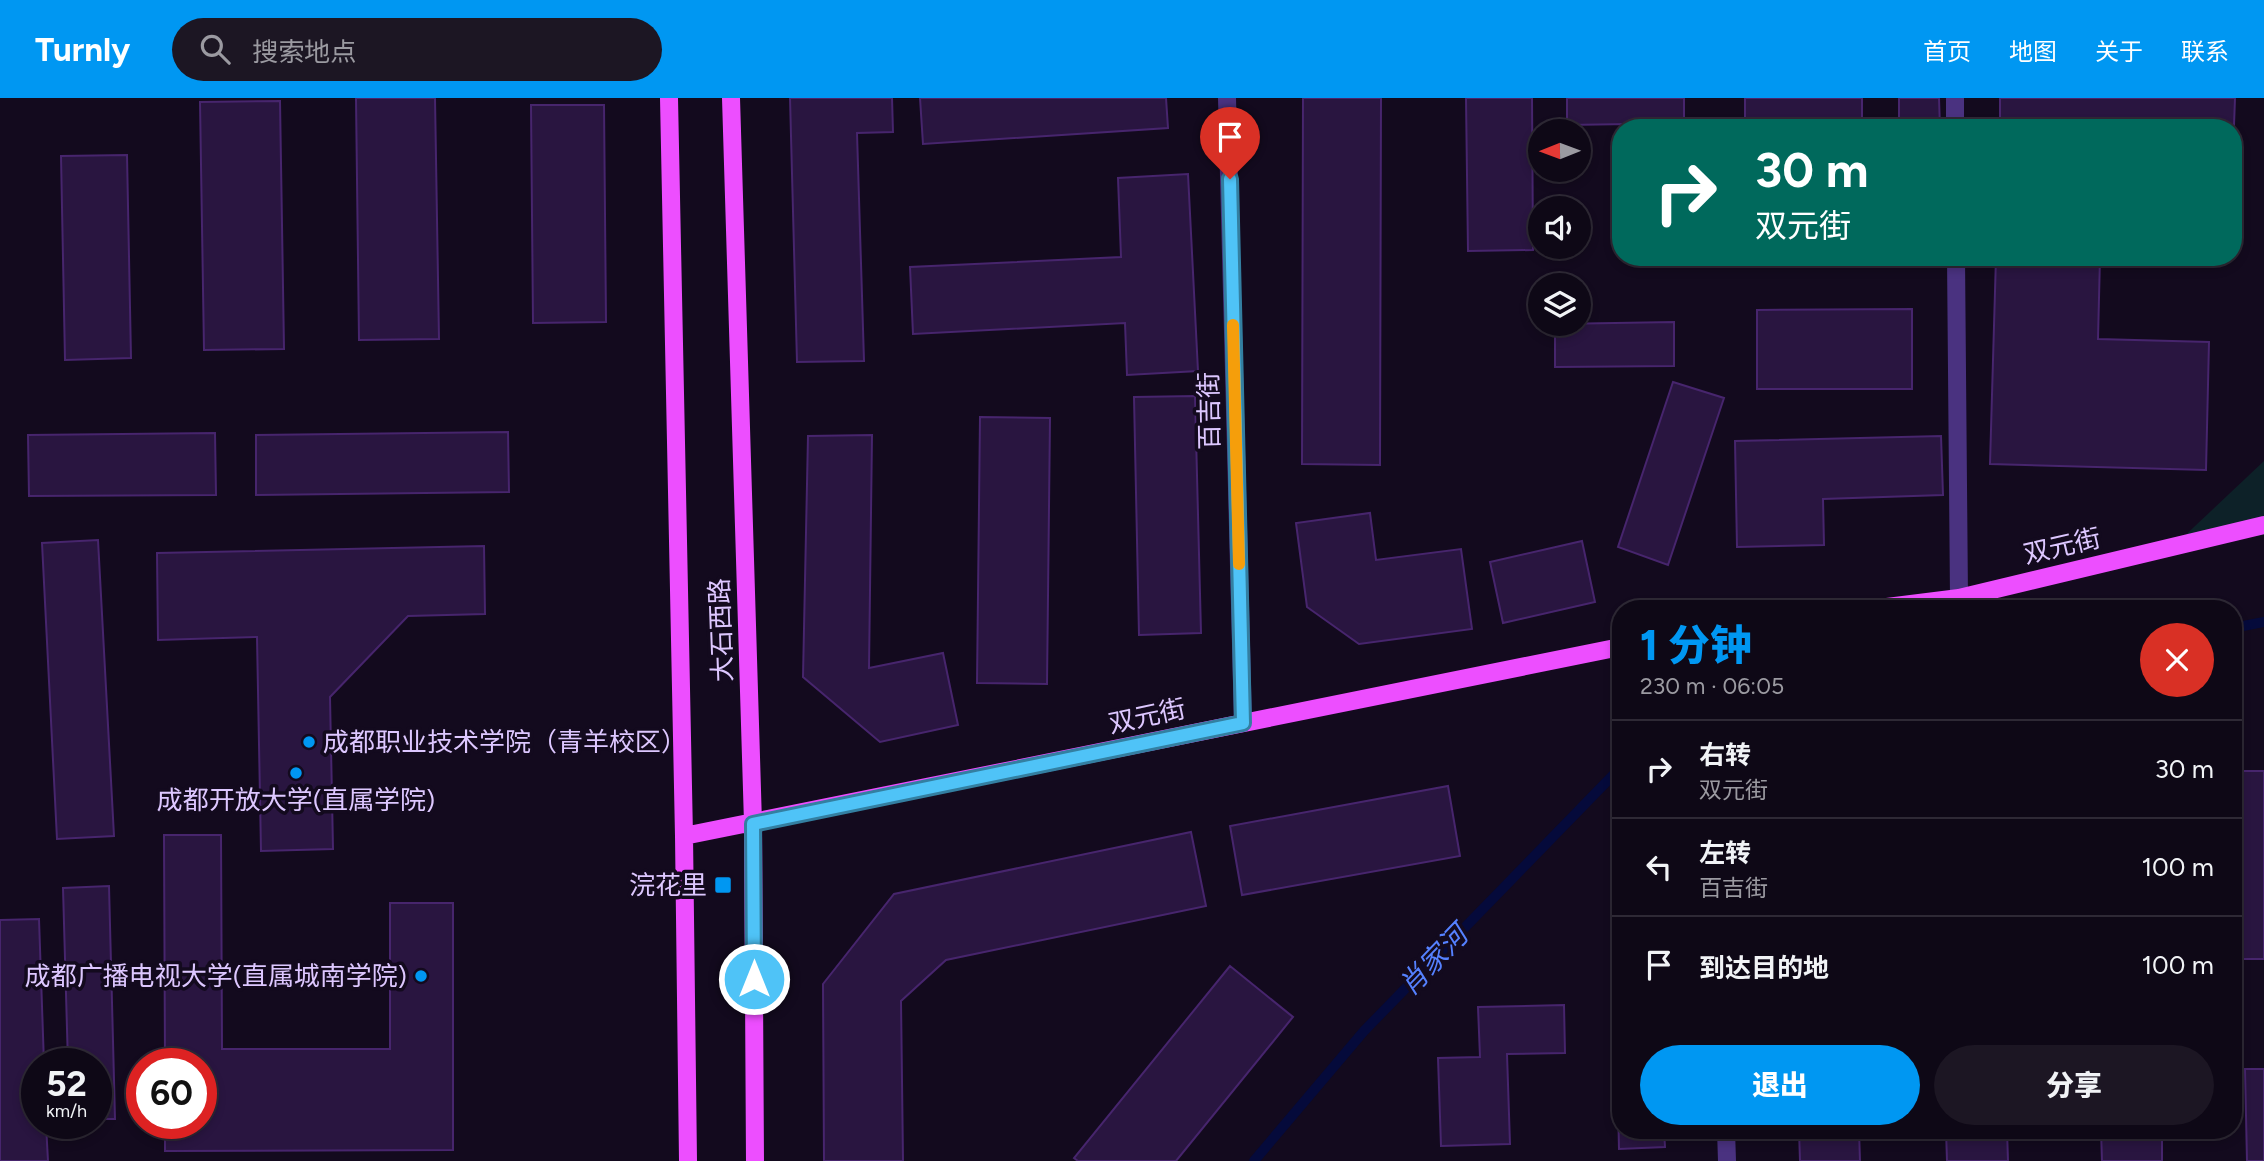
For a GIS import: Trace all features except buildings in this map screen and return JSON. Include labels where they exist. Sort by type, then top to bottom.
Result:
[{"type":"main road","name":"大石西路","points":[[669,98],[688,1161]]},
{"type":"main road","name":"大石西路","points":[[731,98],[753,824],[755,1161]]},
{"type":"main road","name":"双元街","points":[[1943,600],[2264,525]]},
{"type":"main road","name":"双元街","points":[[684,836],[1612,649]]},
{"type":"street","name":"百吉街","points":[[1227,98],[1243,723]]},
{"type":"street","points":[[1955,98],[1955,119]]},
{"type":"street","points":[[1956,266],[1959,598]]},
{"type":"street","points":[[1726,1139],[1727,1161]]},
{"type":"shaded area","points":[[2264,461],[2264,535],[2176,544]]},
{"type":"waterway","name":"肖家河","points":[[2242,626],[2264,622]]},
{"type":"waterway","name":"肖家河","points":[[1254,1161],[1364,1031],[1612,776]]},
{"type":"slow traffic","points":[[1233,325],[1239,564]]},
{"type":"place","name":"成都职业技术学院（青羊校区）","points":[[309,742]]},
{"type":"place","name":"成都开放大学(直属学院)","points":[[296,773]]},
{"type":"place","name":"浣花里","points":[[723,885]]},
{"type":"place","name":"成都广播电视大学(直属城南学院)","points":[[421,976]]},
{"type":"route","points":[[754,979],[753,824],[1243,723],[1230,179]]}]
